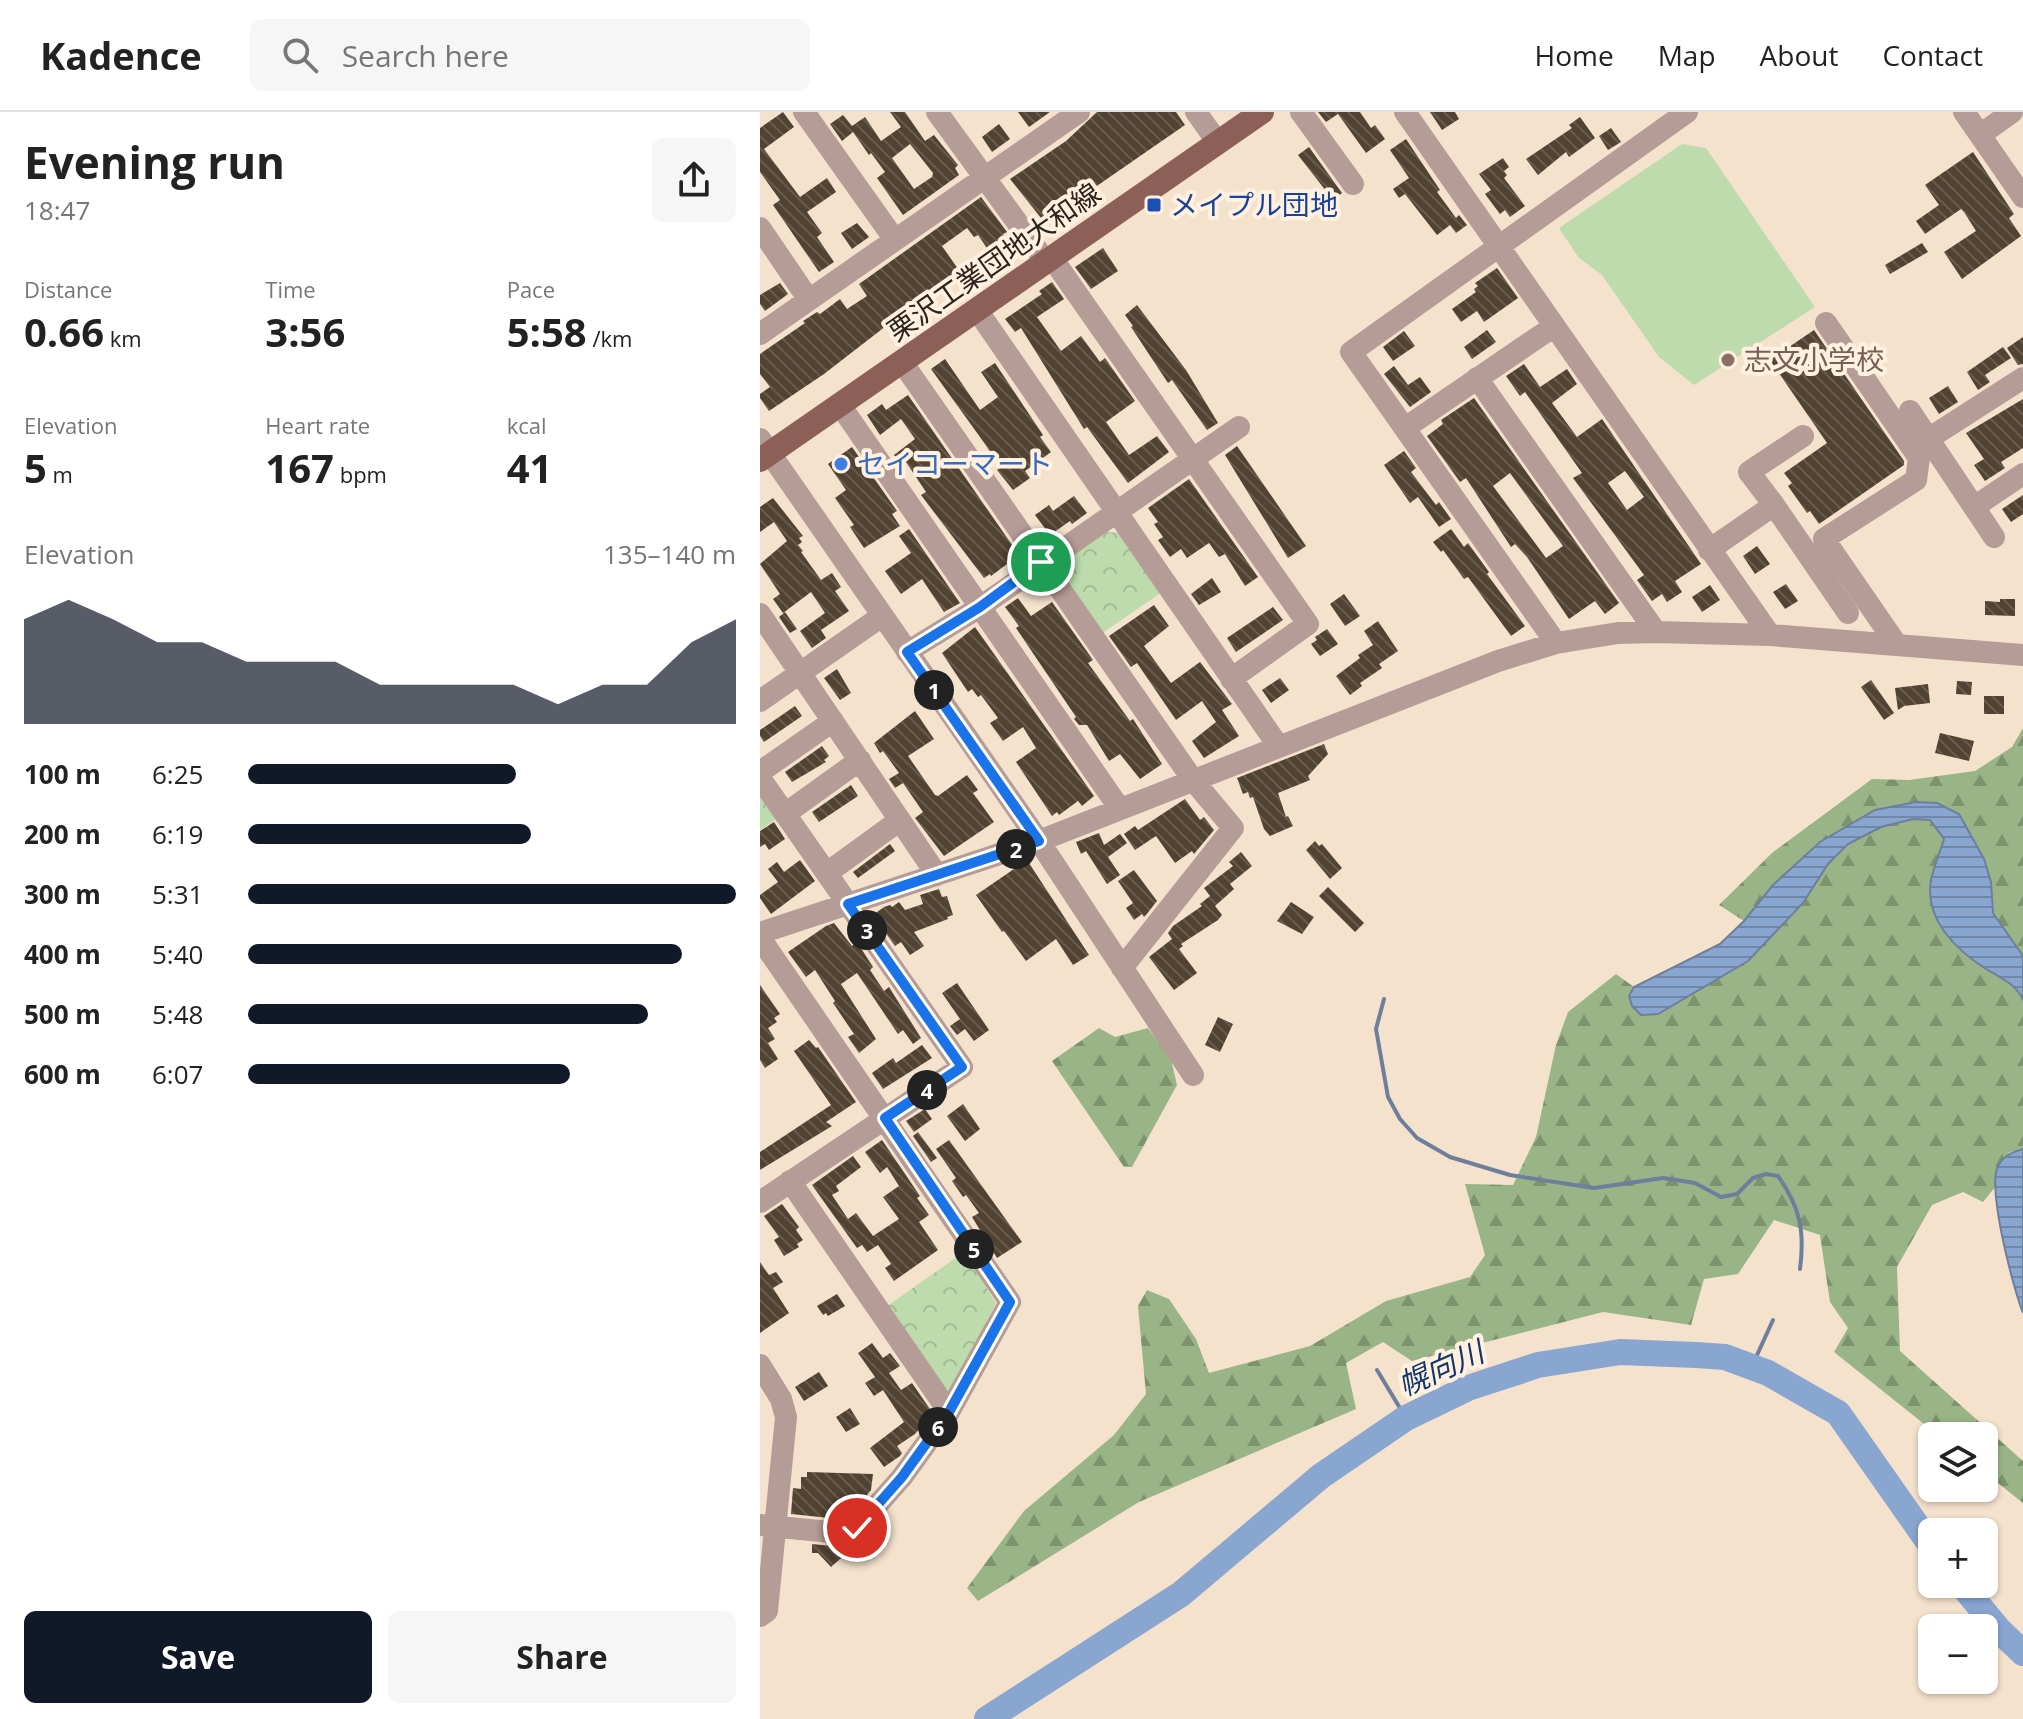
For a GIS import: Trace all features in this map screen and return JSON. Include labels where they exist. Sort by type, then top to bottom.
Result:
[{"type":"main road","name":"栗沢工業団地大和線","points":[[763,451],[840,405],[1262,112]]},
{"type":"street","points":[[804,112],[895,240]]},
{"type":"street","points":[[937,112],[1049,260],[1308,624],[1231,679]]},
{"type":"street","points":[[1196,112],[1218,143]]},
{"type":"street","points":[[1301,112],[1353,184]]},
{"type":"street","points":[[1405,112],[1770,635]]},
{"type":"street","points":[[1556,643],[1351,352],[1687,112]]},
{"type":"street","points":[[1964,112],[2023,197]]},
{"type":"street","points":[[1980,135],[2012,112]]},
{"type":"street","points":[[760,334],[1073,114]]},
{"type":"street","points":[[760,228],[809,300]]},
{"type":"street","points":[[977,310],[1279,747]]},
{"type":"street","points":[[1814,545],[1916,480],[1919,458],[1826,323]]},
{"type":"street","points":[[1405,428],[1553,327]]},
{"type":"street","points":[[902,362],[1193,780],[1233,828],[1122,968]]},
{"type":"street","points":[[1477,378],[1656,632]]},
{"type":"street","points":[[1928,439],[2023,378]]},
{"type":"street","points":[[840,405],[1120,809]]},
{"type":"street","points":[[1910,411],[1994,537]]},
{"type":"street","points":[[907,652],[980,607],[1239,427]]},
{"type":"street","points":[[1803,436],[1749,472],[1774,505],[1814,545],[1897,645]]},
{"type":"street","points":[[763,451],[1039,841],[1193,1075]]},
{"type":"street","points":[[1974,507],[2023,474]]},
{"type":"street","points":[[1709,550],[1774,505]]},
{"type":"street","points":[[1814,545],[1848,613]]},
{"type":"street","points":[[760,614],[937,875]]},
{"type":"street","points":[[760,701],[882,616]]},
{"type":"street","points":[[768,1526],[840,1533],[857,1528],[902,1477],[949,1412],[1010,1302],[760,936],[1039,841],[1498,661],[1556,643],[1618,633],[1656,632],[1770,635],[2023,655]]},
{"type":"street","points":[[760,1202],[962,1067],[760,775],[833,721]]},
{"type":"street","points":[[785,814],[860,760]]},
{"type":"street","points":[[827,873],[900,820]]},
{"type":"street","points":[[790,1181],[949,1412]]},
{"type":"street","points":[[760,1365],[781,1399],[786,1417],[768,1526],[767,1611],[760,1616]]},
{"type":"green space","points":[[1682,144],[1706,148],[1815,307],[1694,385],[1659,357],[1602,275],[1579,258],[1559,228]]},
{"type":"green space","points":[[1106,532],[1119,533],[1162,592],[1101,634],[1052,568]]},
{"type":"green space","points":[[2023,728],[2023,956],[1993,913],[1991,882],[1984,859],[1959,814],[1875,810],[1820,842],[1773,885],[1744,921],[1719,905],[1772,853],[1872,779],[1909,780],[1975,771],[2012,747]]},
{"type":"green space","points":[[760,791],[779,817],[760,830]]},
{"type":"green space","points":[[1913,819],[1930,820],[1944,839],[1930,884],[1975,962],[2018,988],[2023,1000],[2023,1149],[2010,1152],[1997,1167],[1996,1186],[1983,1202],[1963,1192],[1932,1205],[1897,1267],[1900,1351],[1979,1422],[1922,1422],[1834,1352],[1848,1328],[1830,1302],[1820,1235],[1774,1220],[1738,1274],[1704,1279],[1691,1325],[1603,1312],[1412,1361],[1383,1342],[1346,1363],[1356,1409],[1139,1502],[978,1601],[967,1588],[1024,1511],[1114,1435],[1146,1394],[1138,1306],[1147,1290],[1169,1299],[1196,1339],[1209,1373],[1310,1346],[1386,1301],[1470,1277],[1485,1255],[1465,1184],[1513,1185],[1536,1137],[1556,1045],[1568,1012],[1616,974],[1634,987],[1629,996],[1640,1015],[1658,1014],[1748,961],[1803,903],[1828,864],[1848,844],[1881,827]]},
{"type":"green space","points":[[1099,1028],[1115,1037],[1148,1028],[1171,1059],[1177,1085],[1132,1167],[1124,1167],[1052,1061]]},
{"type":"green space","points":[[964,1252],[996,1303],[948,1399],[886,1307]]},
{"type":"green space","points":[[1998,1439],[2023,1461],[2023,1503],[1998,1483]]},
{"type":"water","points":[[1916,802],[1937,803],[1959,814],[1984,859],[1991,882],[1993,913],[2023,956],[2023,1000],[2012,986],[1964,953],[1937,920],[1932,908],[1931,880],[1944,839],[1930,820],[1913,819],[1881,827],[1848,844],[1828,864],[1803,903],[1748,961],[1658,1014],[1641,1015],[1632,1006],[1629,996],[1634,987],[1720,944],[1744,921],[1773,885],[1820,842],[1875,810]]},
{"type":"water","points":[[2023,1149],[2023,1313],[1998,1216],[1996,1178],[2003,1159]]},
{"type":"building","points":[[783,112],[794,127],[764,149],[800,197],[827,178],[836,192],[807,212],[822,233],[817,237],[834,262],[819,272],[773,205],[780,200],[760,172],[760,128]]},
{"type":"building","points":[[890,112],[905,112],[925,141],[934,135],[958,165],[955,168],[959,175],[903,215],[877,178],[885,172],[871,153],[869,155],[853,132],[842,141],[830,124],[843,115],[852,126],[865,117],[881,141],[901,127]],"holes":[[[910,144],[933,173],[932,177],[914,189],[892,158]]]},
{"type":"building","points":[[1018,112],[1050,112],[1029,127]]},
{"type":"building","points":[[1097,112],[1176,112],[1185,125],[1091,190],[1089,187],[1055,211],[1057,215],[1045,223],[1010,179],[1066,141]]},
{"type":"building","points":[[1318,112],[1360,112],[1371,128],[1375,125],[1385,139],[1366,153],[1338,114],[1326,122]]},
{"type":"building","points":[[1430,112],[1455,112],[1459,119],[1442,130]]},
{"type":"building","points":[[1580,117],[1595,138],[1569,157],[1566,152],[1538,175],[1526,159],[1572,128],[1569,125]]},
{"type":"building","points":[[999,124],[1010,139],[992,152],[982,137]]},
{"type":"building","points":[[1611,128],[1621,142],[1608,150],[1599,136]]},
{"type":"building","points":[[1406,139],[1440,190],[1437,192],[1456,218],[1459,215],[1467,225],[1456,233],[1450,225],[1437,235],[1405,194],[1399,198],[1393,189],[1409,178],[1390,150]]},
{"type":"building","points":[[1309,147],[1342,193],[1333,200],[1298,155]]},
{"type":"building","points":[[1973,152],[2014,214],[2009,218],[2021,236],[1962,279],[1944,252],[1976,231],[1964,212],[1961,209],[1925,234],[1916,221],[1939,205],[1925,185]]},
{"type":"building","points":[[1503,158],[1509,167],[1504,171],[1507,175],[1504,178],[1525,206],[1510,217],[1505,210],[1500,214],[1485,194],[1491,190],[1479,174]]},
{"type":"building","points":[[981,197],[1007,232],[1003,234],[1008,242],[991,254],[978,235],[974,237],[967,228],[942,246],[963,276],[897,322],[895,319],[824,374],[769,411],[760,398],[760,394],[770,387],[760,374],[760,354],[805,323],[803,321],[817,312],[820,314],[840,299],[847,309],[867,296],[859,284]]},
{"type":"building","points":[[857,223],[869,237],[852,249],[841,233]]},
{"type":"building","points":[[1922,243],[1928,252],[1890,274],[1885,265]]},
{"type":"building","points":[[1103,248],[1118,271],[1091,289],[1075,267]]},
{"type":"building","points":[[1497,268],[1518,298],[1484,322],[1477,311],[1461,322],[1452,309],[1476,292],[1474,289],[1478,286],[1475,283]]},
{"type":"building","points":[[1052,282],[1064,299],[1037,317],[1061,351],[1081,336],[1100,362],[1105,358],[1135,401],[1106,422],[1129,455],[1157,436],[1169,452],[1128,483],[1087,427],[1084,429],[1021,328],[1015,332],[1005,319],[1042,294],[1039,291]]},
{"type":"building","points":[[780,283],[788,294],[765,311],[760,304],[760,295]]},
{"type":"building","points":[[1137,305],[1186,370],[1218,423],[1207,430],[1172,380],[1168,383],[1131,327],[1125,315]]},
{"type":"building","points":[[1487,330],[1496,342],[1472,359],[1464,347]]},
{"type":"building","points":[[1814,330],[1904,461],[1904,465],[1819,524],[1788,486],[1792,483],[1784,473],[1827,443],[1770,360]]},
{"type":"building","points":[[1404,331],[1415,346],[1393,361],[1383,347]]},
{"type":"building","points":[[2023,337],[2023,364],[2018,365],[2007,348]]},
{"type":"building","points":[[2003,347],[2011,358],[1985,375],[1990,382],[1978,390],[1967,372]]},
{"type":"building","points":[[945,359],[980,410],[998,397],[981,372],[995,363],[1043,435],[1040,437],[1051,452],[1025,471],[1030,478],[1013,490],[997,470],[1000,467],[985,444],[931,369]]},
{"type":"building","points":[[1524,364],[1540,387],[1567,369],[1577,384],[1552,403],[1577,437],[1602,419],[1701,564],[1675,581],[1682,592],[1667,602],[1662,594],[1652,601],[1637,580],[1644,575],[1573,478],[1582,473],[1525,392],[1520,396],[1506,376]],"holes":[[[1625,471],[1644,497],[1627,510],[1608,483]]]},
{"type":"building","points":[[1394,366],[1408,385],[1420,377],[1431,392],[1410,407],[1384,374]]},
{"type":"building","points":[[1948,386],[1958,402],[1939,414],[1929,398]]},
{"type":"building","points":[[908,395],[1019,555],[991,576],[984,578],[921,495],[926,492],[906,462],[902,465],[894,455],[915,439],[901,419],[880,435],[867,415],[882,404],[886,410]]},
{"type":"building","points":[[1474,398],[1619,603],[1605,614],[1595,601],[1569,619],[1527,557],[1515,544],[1511,547],[1466,478],[1460,482],[1427,436],[1443,424],[1441,420]],"holes":[[[1510,473],[1563,546],[1546,558],[1493,486]]]},
{"type":"building","points":[[2023,399],[2023,448],[2001,462],[2005,468],[1985,481],[1974,465],[1984,459],[1966,433]]},
{"type":"building","points":[[1237,446],[1306,546],[1288,558],[1225,455]]},
{"type":"building","points":[[852,447],[897,511],[892,514],[900,526],[864,548],[850,527],[854,525],[835,498],[846,490],[828,464]]},
{"type":"building","points":[[1404,451],[1416,468],[1411,472],[1451,519],[1439,527],[1418,497],[1410,503],[1384,465]]},
{"type":"building","points":[[1189,479],[1258,577],[1245,586],[1225,554],[1219,557],[1209,543],[1187,558],[1181,549],[1170,557],[1158,540],[1163,537],[1154,524],[1158,522],[1148,508]]},
{"type":"building","points":[[2023,495],[2023,514],[2011,522],[2002,509]]},
{"type":"building","points":[[1074,496],[1087,513],[1050,535],[1035,515],[1049,505],[1053,511]]},
{"type":"building","points":[[773,498],[803,536],[799,538],[802,542],[798,545],[821,580],[832,573],[841,587],[835,591],[849,611],[821,630],[826,638],[812,648],[800,631],[825,613],[811,592],[783,613],[773,599],[780,594],[760,564],[787,541],[774,522],[760,532],[760,507]]},
{"type":"building","points":[[909,529],[960,603],[944,612],[922,579],[901,594],[885,571],[911,553],[899,536]]},
{"type":"building","points":[[1451,529],[1464,547],[1468,543],[1525,626],[1511,636],[1468,577],[1464,579],[1443,550],[1441,552],[1433,542]]},
{"type":"building","points":[[1757,546],[1770,564],[1755,574],[1743,556]]},
{"type":"building","points":[[1212,578],[1221,592],[1199,605],[1191,594]]},
{"type":"building","points":[[1786,584],[1798,601],[1785,609],[1773,592]]},
{"type":"building","points":[[1710,585],[1720,600],[1702,612],[1692,597]]},
{"type":"building","points":[[1344,594],[1360,616],[1345,626],[1330,604]]},
{"type":"building","points":[[1018,598],[1031,616],[1052,602],[1093,660],[1088,663],[1130,721],[1133,719],[1162,764],[1140,779],[1120,754],[1109,761],[1087,725],[1079,725],[1074,719],[1076,717],[1016,628],[1019,626],[1005,607]]},
{"type":"building","points":[[2000,599],[2015,599],[2015,616],[1985,615],[1985,601],[2000,602]]},
{"type":"building","points":[[1154,605],[1169,626],[1144,646],[1171,683],[1200,662],[1232,704],[1222,710],[1239,736],[1204,758],[1192,741],[1216,722],[1202,701],[1176,720],[1137,663],[1131,667],[1109,636]]},
{"type":"building","points":[[1273,607],[1283,620],[1236,652],[1227,638]]},
{"type":"building","points":[[785,612],[797,629],[790,633],[779,617]]},
{"type":"building","points":[[1378,621],[1398,651],[1379,664],[1382,668],[1360,683],[1362,686],[1350,695],[1336,676],[1373,645],[1364,631]]},
{"type":"building","points":[[975,627],[1094,796],[1082,806],[1078,801],[1059,815],[1057,812],[1052,816],[1016,762],[1036,748],[1023,727],[1003,741],[990,723],[998,718],[981,695],[978,697],[972,689],[968,692],[942,653]]},
{"type":"building","points":[[1327,629],[1338,644],[1320,656],[1311,644]]},
{"type":"building","points":[[837,669],[851,693],[840,700],[824,678]]},
{"type":"building","points":[[1280,678],[1289,690],[1271,703],[1262,690]]},
{"type":"building","points":[[1871,680],[1894,713],[1884,720],[1861,687]]},
{"type":"building","points":[[1957,681],[1972,682],[1971,695],[1956,694]]},
{"type":"building","points":[[1928,684],[1930,703],[1904,706],[1898,710],[1895,688]]},
{"type":"building","points":[[1984,696],[2004,696],[2004,714],[1984,714]]},
{"type":"building","points":[[795,706],[802,716],[764,742],[760,730]]},
{"type":"building","points":[[915,711],[934,739],[908,756],[935,795],[938,796],[967,775],[978,790],[973,793],[994,822],[944,856],[915,818],[923,812],[903,783],[895,788],[889,779],[899,773],[874,743]]},
{"type":"building","points":[[1940,733],[1974,741],[1969,761],[1935,753]]},
{"type":"building","points":[[1324,744],[1328,754],[1308,776],[1310,780],[1278,793],[1286,817],[1293,826],[1270,836],[1264,829],[1253,797],[1250,798],[1248,792],[1243,794],[1237,778]]},
{"type":"building","points":[[822,746],[829,756],[824,760],[826,762],[792,782],[785,772]]},
{"type":"building","points":[[851,785],[858,796],[819,822],[812,812]]},
{"type":"building","points":[[1185,799],[1200,820],[1204,817],[1214,830],[1194,854],[1192,851],[1175,863],[1156,836],[1135,850],[1124,834],[1135,826],[1138,830]]},
{"type":"building","points":[[774,822],[785,839],[769,850],[765,844],[760,847],[760,831]]},
{"type":"building","points":[[1099,833],[1104,845],[1120,834],[1127,843],[1108,857],[1120,875],[1107,884],[1086,851],[1081,854],[1076,842]]},
{"type":"building","points":[[1315,841],[1319,846],[1322,844],[1342,868],[1330,879],[1306,850]]},
{"type":"building","points":[[890,844],[895,851],[858,878],[853,872]]},
{"type":"building","points":[[1241,852],[1252,866],[1230,884],[1234,889],[1215,906],[1222,915],[1218,920],[1181,944],[1183,946],[1179,949],[1197,973],[1174,990],[1149,957],[1172,939],[1168,933],[1173,926],[1202,906],[1200,904],[1210,896],[1204,888],[1233,866],[1229,862]]},
{"type":"building","points":[[800,860],[815,881],[771,914],[760,898],[778,882],[768,869],[777,862],[784,872]]},
{"type":"building","points":[[1027,860],[1089,955],[1073,965],[1056,939],[1026,961],[976,895]]},
{"type":"building","points":[[1134,870],[1157,901],[1144,917],[1142,914],[1134,920],[1126,908],[1133,903],[1118,881]]},
{"type":"building","points":[[1328,887],[1364,923],[1355,932],[1319,896]]},
{"type":"building","points":[[939,889],[942,897],[947,896],[953,915],[914,932],[924,946],[910,955],[901,942],[895,946],[873,915],[899,902],[905,910],[923,904],[920,895]]},
{"type":"building","points":[[1291,902],[1314,917],[1302,934],[1277,921]]},
{"type":"building","points":[[834,923],[852,946],[857,942],[884,991],[889,987],[921,1038],[913,1044],[903,1030],[898,1034],[857,973],[841,984],[876,1039],[859,1053],[848,1037],[854,1034],[815,970],[806,977],[788,952]]},
{"type":"building","points":[[957,983],[989,1030],[974,1041],[965,1029],[957,1035],[950,1026],[960,1019],[942,993]]},
{"type":"building","points":[[760,985],[780,1014],[774,1018],[777,1022],[768,1028],[775,1039],[768,1043],[778,1059],[765,1068],[760,1060]]},
{"type":"building","points":[[1218,1017],[1233,1024],[1220,1052],[1205,1045]]},
{"type":"building","points":[[809,1040],[818,1047],[856,1102],[826,1122],[832,1126],[760,1170],[760,1152],[831,1105],[794,1051]]},
{"type":"building","points":[[922,1045],[932,1058],[883,1089],[872,1073],[893,1058],[896,1063]]},
{"type":"building","points":[[963,1104],[980,1129],[965,1141],[947,1116]]},
{"type":"building","points":[[925,1109],[932,1119],[914,1132],[906,1121]]},
{"type":"building","points":[[918,1132],[937,1158],[931,1162],[913,1136]]},
{"type":"building","points":[[882,1140],[920,1196],[917,1198],[929,1215],[919,1222],[938,1250],[894,1281],[885,1268],[891,1264],[878,1245],[867,1252],[862,1245],[857,1248],[812,1185],[853,1156],[861,1167],[836,1186],[839,1191],[832,1195],[848,1219],[856,1213],[873,1236],[899,1219],[883,1197],[899,1186],[887,1167],[880,1173],[865,1152]]},
{"type":"building","points":[[949,1140],[1022,1242],[997,1258],[972,1217],[979,1213],[952,1181],[956,1178],[936,1149]]},
{"type":"building","points":[[782,1204],[799,1227],[796,1230],[803,1240],[797,1244],[799,1247],[784,1256],[774,1240],[779,1237],[764,1216]]},
{"type":"building","points":[[760,1262],[769,1275],[776,1272],[783,1282],[773,1288],[789,1313],[760,1333]]},
{"type":"building","points":[[837,1294],[845,1306],[828,1316],[826,1313],[823,1315],[817,1306]]},
{"type":"building","points":[[872,1343],[883,1358],[890,1353],[900,1366],[889,1373],[901,1390],[912,1383],[932,1412],[919,1421],[922,1426],[915,1434],[897,1446],[902,1453],[900,1456],[884,1467],[870,1448],[904,1422],[883,1390],[874,1396],[865,1383],[875,1377],[858,1353]]},
{"type":"building","points":[[819,1372],[828,1386],[804,1401],[795,1387]]},
{"type":"building","points":[[850,1408],[860,1424],[846,1432],[836,1417]]},
{"type":"building","points":[[807,1472],[873,1474],[871,1490],[863,1500],[851,1499],[850,1512],[846,1511],[845,1517],[839,1519],[791,1514],[793,1488],[801,1489],[801,1477],[807,1477]]},
{"type":"building","points":[[812,1544],[842,1547],[847,1553],[831,1567],[818,1553],[812,1553]]},
{"type":"waterway","points":[[1384,999],[1376,1029],[1388,1097],[1400,1119],[1417,1138],[1450,1157],[1510,1175],[1594,1188],[1663,1178],[1695,1183],[1721,1197],[1737,1194],[1753,1178],[1766,1174],[1778,1176],[1799,1220],[1802,1243],[1800,1269]]},
{"type":"waterway","points":[[1752,1366],[1773,1320]]},
{"type":"waterway","name":"幌向川","points":[[987,1719],[1181,1594],[1321,1476],[1406,1418],[1468,1388],[1538,1365],[1620,1352],[1725,1357],[1768,1373],[1838,1413],[1918,1527]]},
{"type":"waterway","points":[[1377,1370],[1406,1418]]},
{"type":"waterway","name":"幌向川","points":[[1973,1598],[2023,1653]]},
{"type":"place","name":"メイプル団地","points":[[1154,205]]},
{"type":"place","name":"志文小学校","points":[[1728,360]]},
{"type":"place","name":"セイコーマート","points":[[841,464]]},
{"type":"route","points":[[857,1528],[902,1477],[949,1412],[1010,1302],[885,1118],[962,1067],[848,904],[1039,841],[907,652],[980,607],[1041,562]]}]
